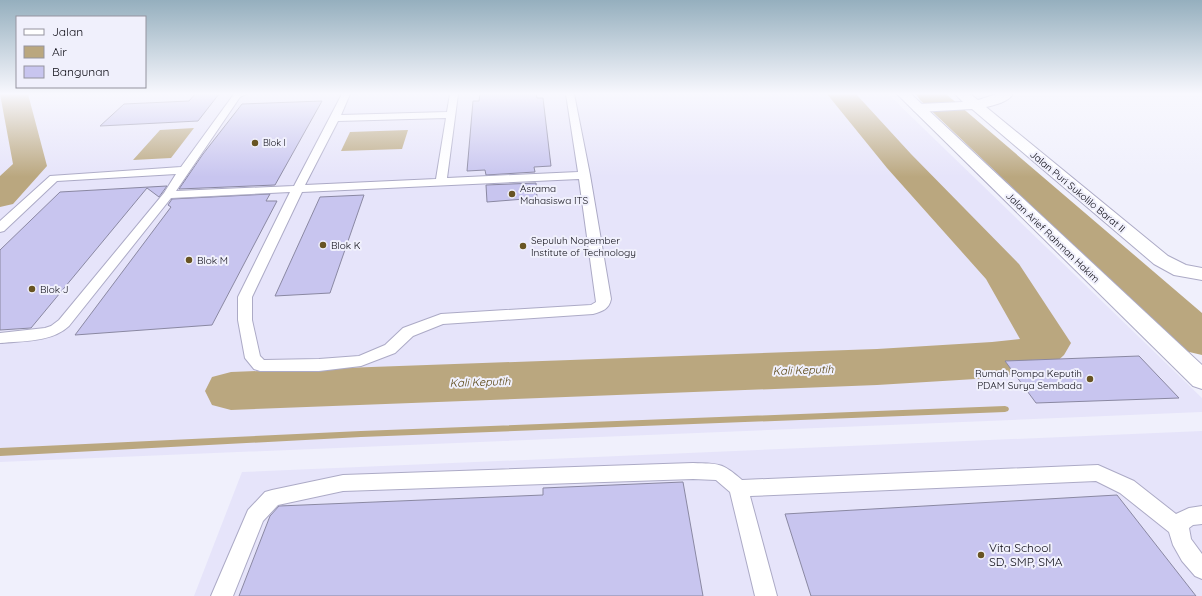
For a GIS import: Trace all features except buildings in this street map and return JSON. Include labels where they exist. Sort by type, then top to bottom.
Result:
[{"type":"main road","name":"Jalan Arief Rahman Hakim","points":[[939,122],[1202,380]]},
{"type":"main road","name":"Jalan Puri Sukolilo Barat II","points":[[990,122],[1161,260],[1180,271],[1202,274]]},
{"type":"lane","points":[[0,338],[56,330],[64,323],[168,195],[218,122]]},
{"type":"lane","points":[[333,122],[298,188],[245,296],[243,310],[245,326],[251,343],[252,358],[260,365],[319,365],[361,360],[390,349],[408,332],[440,319],[593,309],[603,305],[604,299],[575,122]]},
{"type":"lane","points":[[441,182],[450,122]]},
{"type":"lane","points":[[0,228],[54,178],[184,170]]},
{"type":"lane","points":[[168,195],[585,175]]},
{"type":"lane","points":[[222,596],[256,516],[272,498],[342,483],[693,471],[720,472],[738,488],[766,596]]},
{"type":"lane","points":[[738,488],[1098,474],[1127,487],[1179,528]]},
{"type":"lane","points":[[1202,515],[1195,515],[1184,519],[1179,528],[1180,540],[1187,554],[1202,569]]},
{"type":"shaded area","name":"Sepuluh Nopember Institute of Technology","points":[[0,122],[917,122],[1202,398],[1202,412],[0,462]]},
{"type":"shaded area","points":[[1202,431],[1202,596],[194,596],[242,472]]},
{"type":"water","points":[[194,128],[171,158],[133,160],[160,130]]},
{"type":"water","points":[[408,130],[402,149],[341,151],[350,132]]},
{"type":"waterway","points":[[0,196],[30,166],[20,122]]},
{"type":"waterway","name":"Kali Keputih","points":[[231,391],[877,367],[992,360],[1034,354],[1047,343],[1004,273],[899,161],[865,122]]},
{"type":"waterway","points":[[961,122],[1202,339]]},
{"type":"waterway","points":[[0,452],[361,434],[1005,409]]},
{"type":"place","name":"Blok I","points":[[255,143]]},
{"type":"place","name":"Asrama Mahasiswa ITS","points":[[512,194]]},
{"type":"place","name":"Blok K","points":[[323,245]]},
{"type":"place","name":"Sepuluh Nopember Institute of Technology","points":[[523,246]]},
{"type":"place","name":"Blok M","points":[[189,260]]},
{"type":"place","name":"Blok J","points":[[32,289]]},
{"type":"place","name":"Rumah Pompa Keputih PDAM Surya Sembada","points":[[1090,379]]},
{"type":"place","name":"Vita School SD, SMP, SMA","points":[[981,555]]}]
